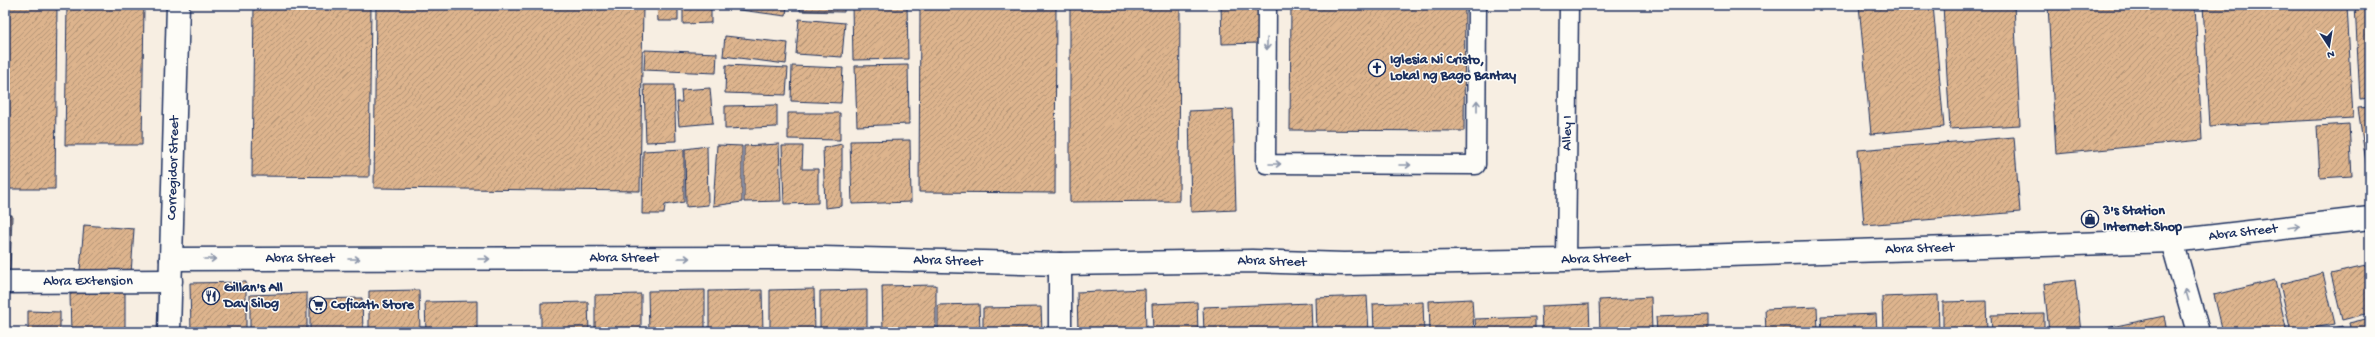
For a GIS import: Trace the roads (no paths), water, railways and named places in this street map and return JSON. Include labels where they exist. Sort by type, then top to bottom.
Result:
[{"type":"street","name":"Corregidor Street","points":[[169,332],[178,5]]},
{"type":"street","name":"Abra Street","points":[[172,259],[822,258],[1060,264],[1252,261],[1344,264],[1566,260],[2172,241],[2370,218]]},
{"type":"street","points":[[2172,241],[2198,332]]},
{"type":"street","points":[[1060,264],[1060,332]]},
{"type":"street","name":"Abra Extension","points":[[5,282],[171,281]]},
{"type":"lane","points":[[1267,5],[1266,164],[1468,165],[1476,165],[1477,5]]},
{"type":"lane","name":"Alley I","points":[[1566,260],[1569,5]]},
{"type":"place","name":"Iglesia Ni Cristo, Lokal ng Bago Bantay","points":[[1377,68]]},
{"type":"place","name":"3's Station Internet Shop","points":[[2090,219]]},
{"type":"place","name":"Gillan's All Day Silog","points":[[211,296]]},
{"type":"place","name":"Coficath Store","points":[[318,305]]}]
